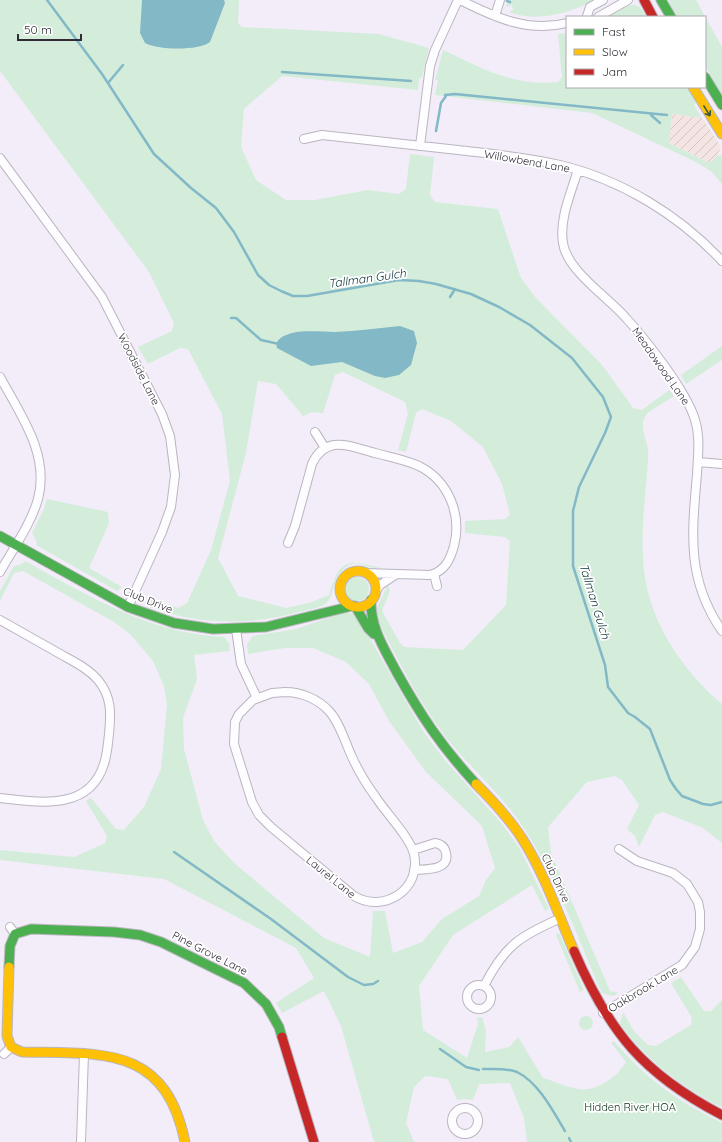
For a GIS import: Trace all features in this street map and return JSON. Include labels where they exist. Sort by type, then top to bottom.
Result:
[{"type":"street","points":[[420,146],[430,66],[435,50],[459,0],[495,16],[528,25],[548,26],[566,23]]},
{"type":"street","points":[[495,16],[500,0]]},
{"type":"street","points":[[589,16],[590,7],[603,0]]},
{"type":"street","points":[[600,16],[628,0]]},
{"type":"street","points":[[644,0],[652,16]]},
{"type":"street","points":[[661,0],[670,16]]},
{"type":"street","points":[[706,79],[722,105]]},
{"type":"street","points":[[694,88],[722,134]]},
{"type":"street","name":"Willowbend Lane","points":[[304,139],[322,135],[420,146],[535,160],[578,170],[619,186],[660,209],[686,227],[722,261]]},
{"type":"street","name":"Woodside Lane","points":[[0,158],[102,298],[168,428],[175,466],[173,499],[165,524],[128,606]]},
{"type":"street","name":"Meadowood Lane","points":[[578,170],[563,222],[562,243],[566,254],[576,269],[636,329],[680,389],[688,402],[696,421],[698,437],[698,462],[692,532],[694,564],[704,598],[722,631]]},
{"type":"street","points":[[0,377],[32,436],[40,462],[40,486],[38,499],[29,520],[0,572]]},
{"type":"street","points":[[315,432],[325,448]]},
{"type":"street","points":[[288,543],[295,526],[312,464],[316,455],[325,448],[340,445],[410,463],[425,470],[438,480],[446,491],[456,514],[456,531],[454,544],[448,562],[442,569],[434,574],[395,575],[389,573],[376,574],[357,571],[346,576],[341,582],[337,599],[326,612]]},
{"type":"street","points":[[698,462],[722,464]]},
{"type":"street","name":"Club Drive","points":[[0,536],[128,606],[147,615],[174,623],[213,628],[236,629],[266,627],[354,606],[371,632],[377,636]]},
{"type":"street","points":[[365,573],[372,579],[376,591]]},
{"type":"street","points":[[434,574],[437,586]]},
{"type":"street","points":[[340,590],[344,600],[354,606],[364,606],[371,600],[380,585],[395,575]]},
{"type":"street","name":"Club Drive","points":[[371,600],[370,609],[377,636],[414,704],[430,729],[451,756],[505,816],[522,839],[541,874],[591,990],[603,1013],[630,1050],[656,1074],[685,1096],[722,1115]]},
{"type":"street","points":[[0,620],[89,672],[105,691],[110,705],[110,716],[104,766],[95,781],[83,793],[66,800],[51,803],[0,798]]},
{"type":"street","points":[[236,629],[240,660],[257,698]]},
{"type":"street","name":"Laurel Lane","points":[[279,692],[298,694],[311,698],[329,711],[366,783],[413,850],[414,870],[408,886],[395,898],[381,902],[362,900],[341,886],[262,818],[252,802],[235,749],[233,736],[236,719],[243,710],[257,698],[279,692]]},
{"type":"street","points":[[413,850],[435,843],[442,846],[447,854],[445,861],[441,866],[414,870]]},
{"type":"street","name":"Oakbrook Lane","points":[[603,1013],[682,966],[693,952],[700,929],[700,912],[698,902],[687,884],[673,873],[637,861],[619,849]]},
{"type":"street","points":[[484,986],[499,960],[513,943],[531,931],[561,918]]},
{"type":"street","name":"Pine Grove Lane","points":[[84,1054],[22,1052],[8,1050],[7,1036],[10,942],[12,931],[30,929],[114,932],[140,935],[161,942],[244,983],[266,1004],[279,1027],[314,1142]]},
{"type":"street","points":[[81,1142],[84,1054],[123,1058],[135,1063],[152,1074],[172,1099],[185,1142]]},
{"type":"shaded area","points":[[672,114],[702,118],[721,147],[717,156],[709,163],[669,143]]},
{"type":"green space","points":[[0,0],[239,0],[238,23],[242,27],[379,34],[429,48],[422,77],[419,79],[418,90],[282,76],[244,109],[241,147],[256,180],[286,200],[315,200],[368,190],[399,194],[406,189],[410,154],[434,157],[430,195],[435,202],[498,209],[521,278],[536,298],[603,366],[633,408],[642,410],[669,390],[674,396],[648,413],[643,424],[648,456],[643,526],[645,577],[655,613],[672,647],[695,678],[722,704],[722,843],[703,828],[663,812],[655,815],[639,847],[635,836],[627,829],[639,805],[622,780],[615,776],[587,782],[548,827],[551,853],[610,991],[619,993],[613,996],[602,993],[566,908],[535,846],[505,803],[454,747],[434,721],[408,678],[376,618],[376,609],[388,585],[390,591],[382,611],[400,643],[404,647],[463,650],[506,605],[510,541],[505,537],[465,533],[465,521],[506,519],[510,514],[502,484],[483,447],[451,421],[422,409],[416,413],[406,452],[398,450],[408,414],[405,402],[343,372],[335,375],[323,413],[312,412],[303,416],[276,384],[258,381],[246,453],[218,558],[238,596],[286,608],[312,602],[329,595],[337,575],[341,568],[346,565],[352,563],[360,563],[380,568],[362,564],[352,564],[338,576],[330,597],[325,604],[320,607],[280,617],[242,621],[203,620],[184,617],[147,606],[147,597],[178,608],[187,603],[211,550],[230,481],[222,414],[188,349],[180,348],[148,364],[138,347],[172,331],[174,323],[149,272],[0,71]]},
{"type":"green space","points":[[508,0],[595,0],[575,9],[553,15],[531,17],[509,12],[514,9],[511,5],[506,7]]},
{"type":"green space","points":[[668,0],[696,0],[705,16],[676,16]]},
{"type":"green space","points":[[634,5],[640,7],[646,16],[609,16],[627,6]]},
{"type":"green space","points":[[706,18],[722,47],[722,95],[706,68]]},
{"type":"green space","points":[[566,33],[566,88],[688,88],[696,103],[694,105],[702,118],[672,114],[669,143],[709,163],[717,156],[722,155],[722,184],[712,172],[696,162],[592,113],[435,95],[438,80],[435,80],[443,50],[499,75],[513,79],[542,83],[558,82],[562,77],[558,34]]},
{"type":"green space","points":[[722,346],[722,360],[686,384],[681,375]]},
{"type":"green space","points":[[47,499],[108,512],[109,523],[89,568],[122,587],[117,591],[36,545],[37,542],[32,533]]},
{"type":"green space","name":"Hidden River HOA","points":[[25,561],[97,600],[145,621],[171,629],[224,637],[229,643],[230,651],[194,655],[197,679],[183,718],[184,749],[203,820],[214,841],[234,863],[324,938],[370,957],[373,911],[385,911],[393,953],[422,942],[442,919],[479,896],[486,880],[495,868],[482,826],[426,772],[389,721],[369,684],[346,662],[313,648],[285,648],[248,654],[247,644],[253,636],[296,629],[345,612],[356,614],[423,731],[444,759],[502,824],[520,849],[549,909],[545,911],[532,885],[453,935],[419,986],[423,1030],[467,1058],[478,1024],[477,1018],[482,1017],[486,1031],[485,1052],[509,1047],[518,1037],[543,1078],[578,1089],[599,1086],[612,1078],[622,1068],[626,1062],[611,1043],[614,1041],[638,1067],[663,1088],[690,1106],[722,1123],[722,1142],[527,1142],[524,1118],[510,1083],[479,1084],[473,1100],[457,1100],[448,1079],[425,1076],[414,1087],[406,1123],[414,1142],[374,1142],[341,1026],[324,991],[282,1013],[276,1003],[314,978],[296,948],[164,879],[0,860],[0,850],[74,857],[105,843],[107,836],[86,801],[91,798],[116,829],[124,830],[144,807],[161,769],[167,704],[164,686],[153,661],[130,634],[114,622],[23,571],[14,573],[0,601],[0,591],[14,566],[22,564]]},
{"type":"green space","points":[[357,577],[365,581],[369,589],[365,597],[357,601],[349,597],[345,589],[349,581]]},
{"type":"green space","points":[[559,933],[584,990],[580,992],[556,935]]},
{"type":"green space","points":[[681,977],[704,1011],[711,1011],[722,1000],[722,1107],[693,1091],[666,1072],[630,1037],[620,1024],[623,1012],[634,1031],[648,1045],[656,1046],[691,1025],[692,1018],[671,983]]},
{"type":"green space","points":[[583,1016],[589,1016],[593,1020],[593,1026],[589,1030],[583,1030],[579,1026],[579,1020]]},
{"type":"water","points":[[142,0],[224,0],[225,3],[210,42],[197,47],[168,48],[145,43],[140,33]]},
{"type":"water","points":[[400,326],[414,331],[417,343],[411,365],[399,375],[385,378],[375,376],[342,362],[311,366],[277,348],[276,345],[283,336],[297,332],[343,332]]},
{"type":"waterway","name":"Tallman Gulch","points":[[47,0],[102,74],[154,154],[191,188],[216,208],[234,232],[258,275],[269,285],[293,296],[307,296],[399,280],[436,284],[471,294],[499,307],[530,325],[572,358],[603,397],[611,417],[579,487],[573,511],[573,566],[605,665],[608,687],[628,713],[650,729],[670,780],[682,796],[703,804],[711,805],[722,802]]},
{"type":"waterway","points":[[108,83],[123,65]]},
{"type":"waterway","points":[[282,72],[411,81]]},
{"type":"waterway","points":[[445,95],[455,94],[667,115]]},
{"type":"waterway","points":[[436,131],[441,103],[446,96]]},
{"type":"waterway","points":[[651,115],[660,123]]},
{"type":"waterway","points":[[450,297],[455,289]]},
{"type":"waterway","points":[[231,318],[236,318],[261,340],[279,344]]},
{"type":"waterway","points":[[174,852],[271,919],[348,977],[364,985],[373,984],[378,981]]},
{"type":"waterway","points":[[440,1049],[466,1067],[479,1070]]},
{"type":"waterway","points":[[483,1069],[509,1070],[517,1072],[525,1077],[545,1098],[565,1131]]},
{"type":"waterway","points":[[569,1138],[571,1142]]},
{"type":"traffic: fast","points":[[661,0],[670,16]]},
{"type":"traffic: fast","points":[[706,79],[722,105]]},
{"type":"traffic: fast","points":[[0,536],[128,607],[174,623],[213,629],[266,627],[352,606]]},
{"type":"traffic: fast","points":[[371,600],[371,610],[375,628],[405,687],[423,717],[442,743],[476,784]]},
{"type":"traffic: fast","points":[[355,606],[368,628],[374,634]]},
{"type":"traffic: fast","points":[[9,967],[10,946],[15,934],[31,929],[114,932],[140,935],[161,942],[244,983],[266,1004],[279,1027],[282,1037]]},
{"type":"traffic: slow","points":[[694,88],[722,134]]},
{"type":"traffic: slow","points":[[358,571],[368,574],[373,579],[376,589],[373,599],[368,604],[358,607],[348,604],[343,599],[340,589],[343,579],[348,574],[358,571]]},
{"type":"traffic: slow","points":[[476,784],[507,818],[531,853],[545,881],[574,951]]},
{"type":"traffic: slow","points":[[9,967],[7,1036],[11,1047],[22,1052],[79,1053],[104,1056],[126,1061],[146,1071],[162,1087],[176,1110],[185,1142]]},
{"type":"traffic: jam","points":[[644,0],[652,16]]},
{"type":"traffic: jam","points":[[574,951],[587,980],[601,1005],[615,1028],[632,1048],[670,1083],[694,1100],[722,1115]]},
{"type":"traffic: jam","points":[[282,1037],[314,1142]]}]
